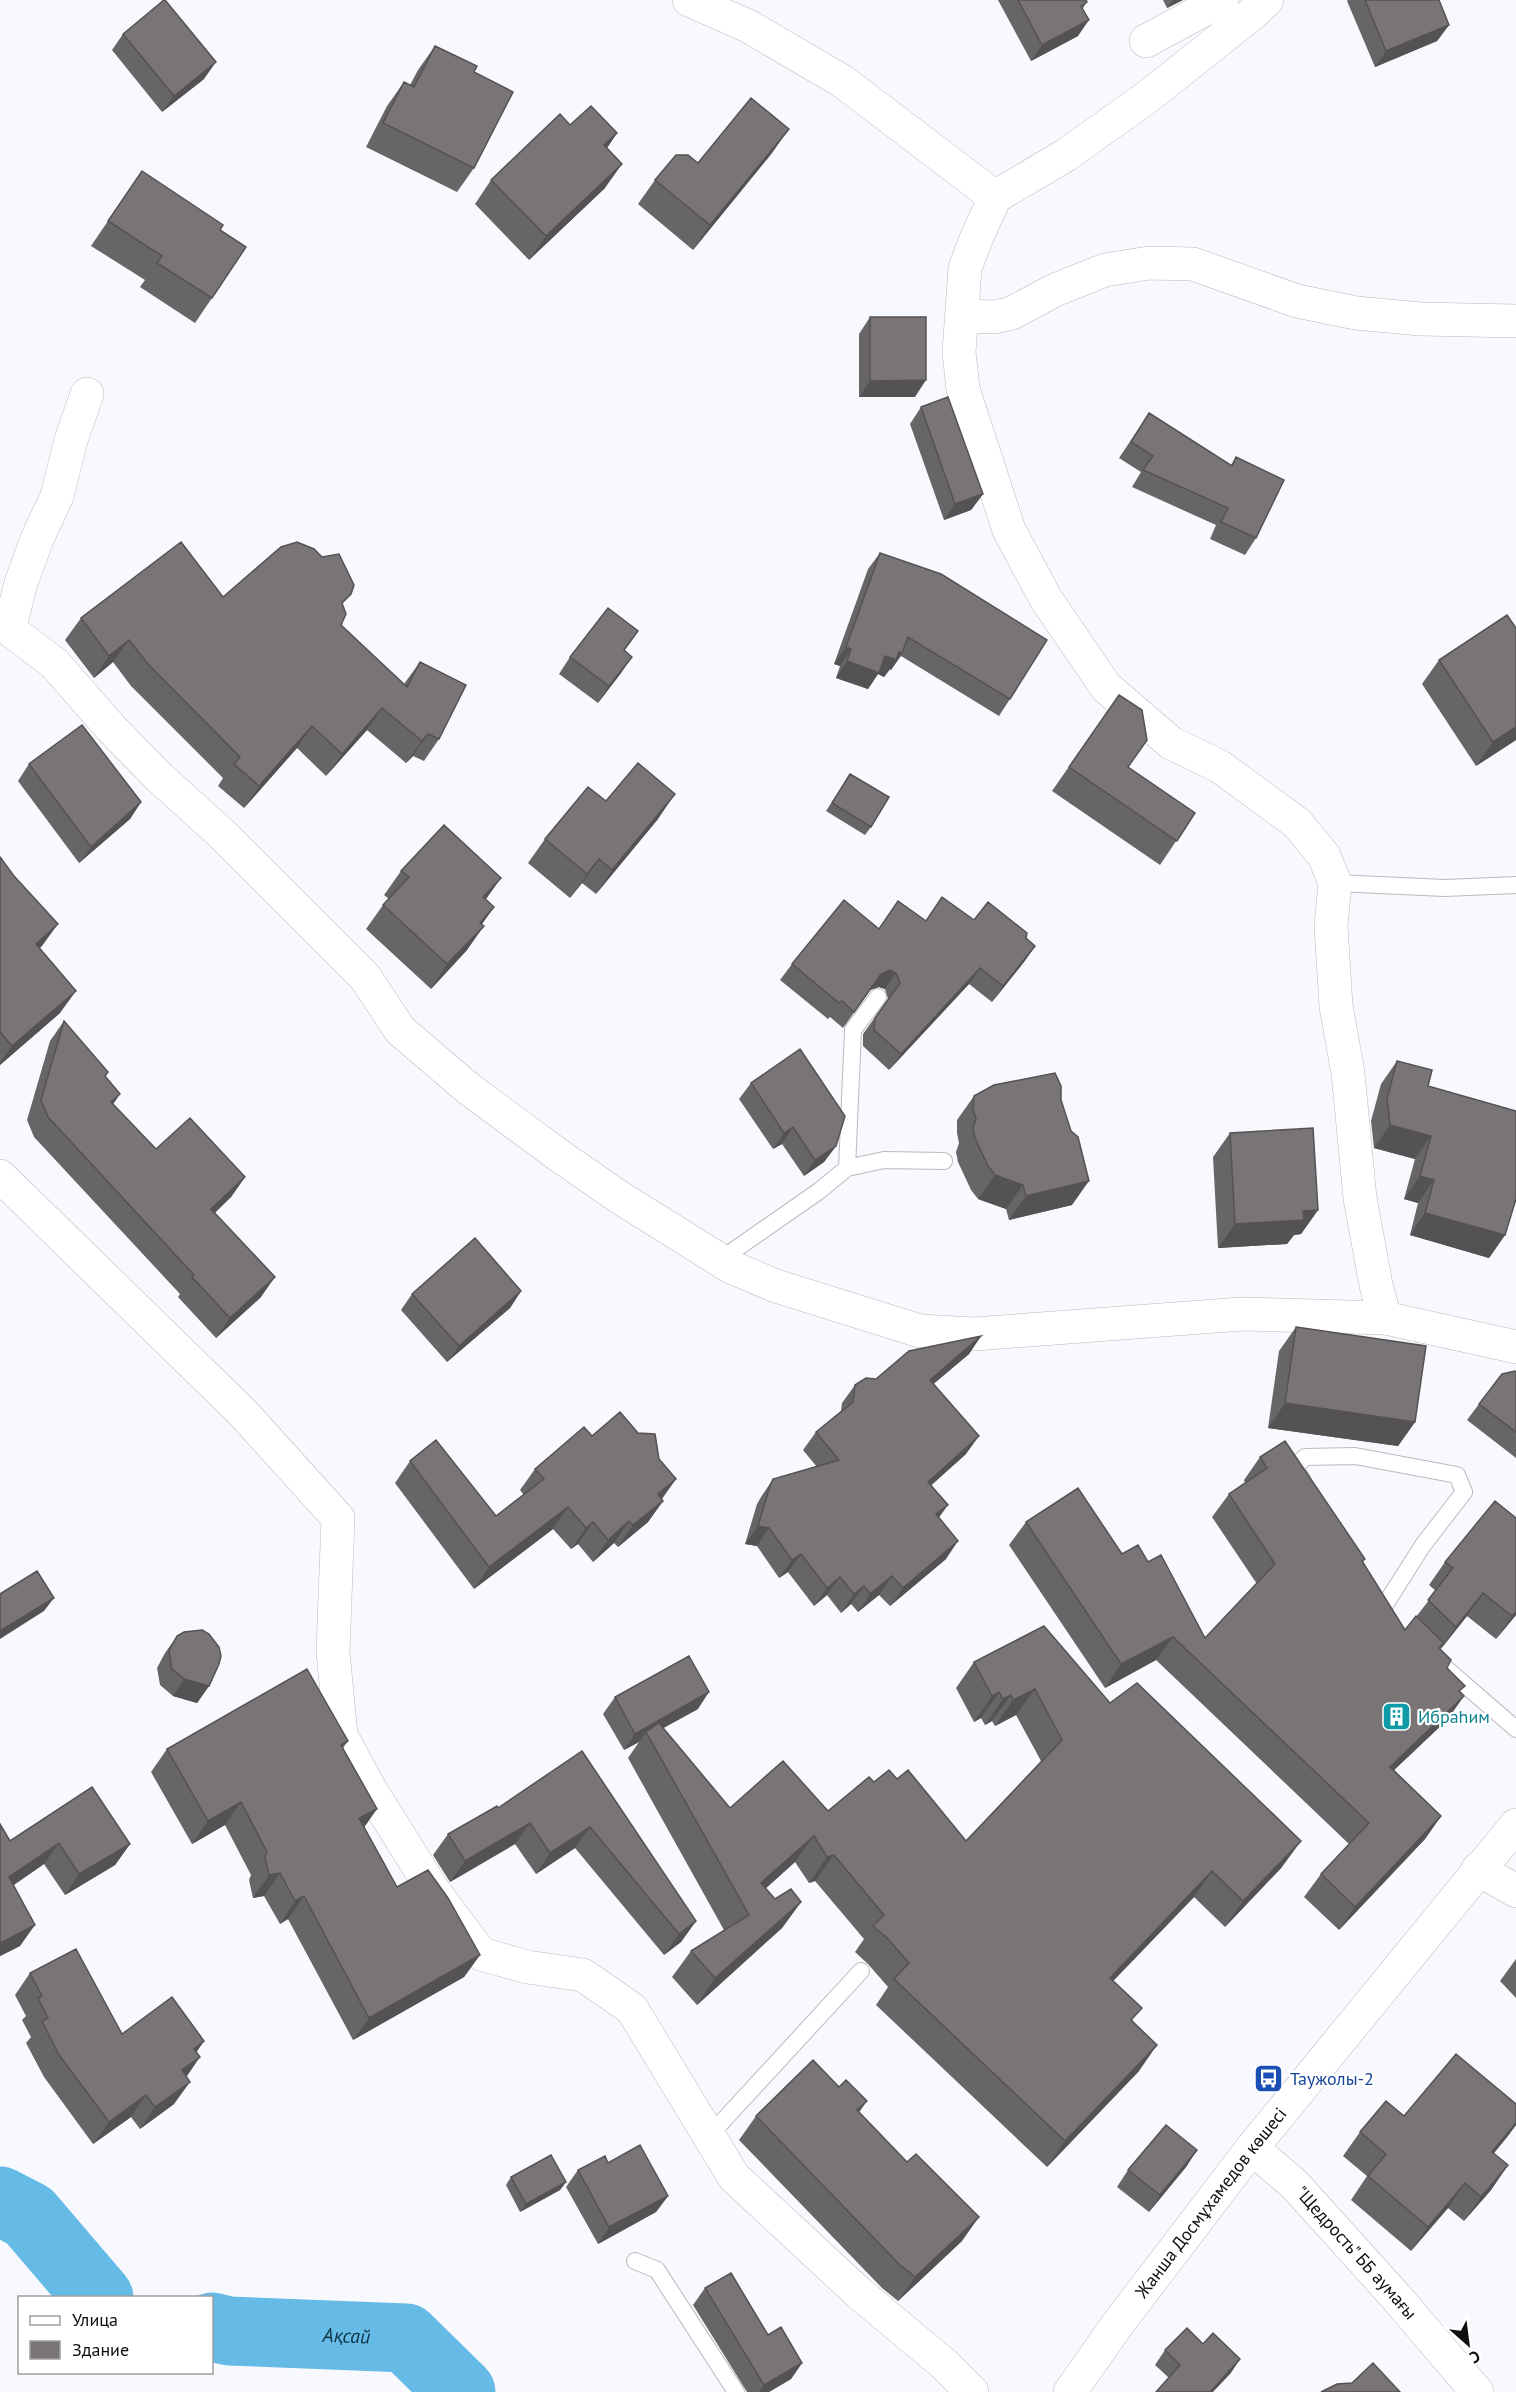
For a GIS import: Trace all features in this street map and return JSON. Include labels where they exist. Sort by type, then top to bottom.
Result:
[{"type":"street","points":[[689,0],[748,26],[842,81],[995,197]]},
{"type":"street","points":[[1146,41],[1222,0]]},
{"type":"street","points":[[1267,0],[1146,98],[1066,155],[995,197],[965,268],[959,352],[963,389],[1009,530],[1046,599],[1106,687],[1172,744],[1219,766],[1297,824],[1324,856],[1335,883],[1331,926],[1336,1006],[1348,1073],[1360,1198],[1384,1318]]},
{"type":"street","points":[[963,316],[995,318],[1105,270],[1149,263],[1193,264],[1297,301],[1356,313],[1421,319],[1516,321]]},
{"type":"street","points":[[87,394],[71,440],[57,496],[37,539],[4,624],[54,663],[159,777],[223,835],[365,977],[400,1030],[469,1089],[619,1197],[720,1260],[776,1287],[920,1331],[974,1334],[1242,1314],[1384,1318],[1516,1347]]},
{"type":"street","points":[[0,1176],[243,1413],[338,1518],[333,1652],[340,1735],[370,1789],[433,1890],[481,1954],[527,1967],[583,1975],[632,2008],[734,2177],[860,2294],[944,2364],[972,2392]]},
{"type":"street","name":"Жанша Досмұхамедов көшесі","points":[[1071,2392],[1117,2325],[1252,2148],[1516,1825]]},
{"type":"street","points":[[1478,1869],[1516,1891]]},
{"type":"street","name":"\"Щедрость\" ББ аумағы","points":[[1252,2148],[1295,2185],[1478,2392]]},
{"type":"lane","points":[[1335,883],[1445,888],[1516,885]]},
{"type":"lane","points":[[847,1168],[853,1030],[878,997]]},
{"type":"lane","points":[[720,1260],[819,1191],[847,1168],[884,1160],[944,1161]]},
{"type":"lane","points":[[1314,1494],[1294,1468],[1305,1457],[1355,1456],[1457,1475],[1464,1492],[1423,1545],[1383,1608]]},
{"type":"lane","points":[[1374,1587],[1383,1608],[1397,1623]]},
{"type":"lane","points":[[1427,1653],[1516,1730]]},
{"type":"lane","points":[[709,2136],[861,1971]]},
{"type":"lane","points":[[635,2261],[657,2270],[736,2392]]},
{"type":"building","points":[[164,0],[216,62],[174,96],[123,34]]},
{"type":"building","points":[[1018,0],[1086,0],[1087,2],[1081,6],[1089,20],[1042,45]]},
{"type":"building","points":[[1365,0],[1439,0],[1449,25],[1386,51]]},
{"type":"building","points":[[435,46],[477,66],[474,72],[513,92],[474,168],[383,123],[404,82],[414,87]]},
{"type":"building","points":[[751,98],[789,129],[710,225],[655,180],[676,155],[688,155],[698,163]]},
{"type":"building","points":[[591,106],[617,133],[604,145],[622,164],[546,236],[491,180],[560,114],[570,125]]},
{"type":"building","points":[[142,171],[223,225],[220,230],[246,247],[212,298],[157,263],[162,256],[108,221]]},
{"type":"building","points":[[870,317],[926,317],[926,380],[870,381]]},
{"type":"building","points":[[948,397],[983,494],[955,504],[921,407]]},
{"type":"building","points":[[1149,413],[1232,466],[1236,457],[1284,480],[1256,538],[1221,522],[1228,508],[1143,470],[1153,456],[1131,442]]},
{"type":"building","points":[[181,542],[223,597],[281,547],[297,542],[314,549],[322,557],[339,554],[354,585],[351,594],[342,603],[346,614],[341,625],[407,687],[420,662],[466,685],[439,739],[428,734],[422,741],[382,708],[342,754],[312,726],[259,786],[234,764],[240,757],[147,663],[129,640],[109,656],[81,618]]},
{"type":"building","points":[[880,553],[941,574],[1047,640],[1010,699],[908,637],[902,653],[899,652],[896,660],[885,656],[879,673],[847,661],[851,649],[846,647]]},
{"type":"building","points":[[608,608],[638,631],[624,650],[632,657],[609,686],[570,657]]},
{"type":"building","points":[[1507,615],[1516,628],[1516,727],[1493,742],[1439,660]]},
{"type":"building","points":[[1119,695],[1142,710],[1147,740],[1128,767],[1195,813],[1177,841],[1069,767]]},
{"type":"building","points":[[82,725],[141,802],[91,847],[29,764]]},
{"type":"building","points":[[638,763],[675,794],[612,870],[599,859],[587,874],[545,839],[588,787],[606,801]]},
{"type":"building","points":[[850,774],[889,797],[871,827],[832,803]]},
{"type":"building","points":[[444,825],[501,878],[483,897],[494,907],[480,923],[484,926],[447,964],[383,905],[409,877],[401,871]]},
{"type":"building","points":[[0,857],[14,876],[58,924],[36,944],[76,991],[12,1046],[0,1032]]},
{"type":"building","points":[[942,897],[974,920],[988,902],[1027,933],[1026,938],[1035,946],[1003,986],[980,968],[901,1054],[874,1030],[875,1018],[900,983],[896,973],[890,970],[881,974],[854,1012],[842,1001],[839,1003],[792,964],[844,900],[879,929],[898,901],[926,921]]},
{"type":"building","points":[[64,1021],[108,1072],[105,1076],[120,1094],[111,1102],[156,1149],[190,1118],[245,1177],[211,1209],[275,1277],[230,1318],[192,1277],[194,1275],[48,1117],[41,1100]]},
{"type":"building","points":[[800,1049],[845,1116],[836,1146],[815,1160],[793,1127],[784,1133],[751,1083]]},
{"type":"building","points":[[1397,1061],[1432,1070],[1428,1086],[1516,1111],[1516,1199],[1505,1235],[1425,1213],[1434,1180],[1420,1176],[1431,1136],[1390,1125],[1387,1099]]},
{"type":"building","points":[[1055,1073],[1061,1086],[1061,1100],[1071,1131],[1078,1137],[1089,1181],[1026,1196],[1023,1185],[995,1175],[988,1166],[975,1138],[973,1128],[976,1119],[973,1109],[974,1096],[994,1085]]},
{"type":"building","points":[[1313,1128],[1318,1210],[1303,1211],[1304,1220],[1235,1224],[1230,1133]]},
{"type":"building","points":[[475,1238],[521,1291],[459,1346],[412,1294]]},
{"type":"building","points":[[1296,1327],[1426,1346],[1415,1422],[1285,1403]]},
{"type":"building","points":[[981,1336],[930,1380],[979,1436],[928,1482],[948,1505],[936,1514],[958,1541],[903,1588],[892,1576],[870,1594],[864,1586],[854,1594],[840,1577],[827,1588],[801,1554],[792,1560],[769,1528],[758,1526],[773,1479],[839,1460],[816,1432],[853,1402],[855,1385],[866,1378],[876,1379],[909,1351]]},
{"type":"building","points":[[1515,1371],[1516,1432],[1479,1404],[1502,1374]]},
{"type":"building","points":[[620,1412],[638,1433],[655,1434],[659,1459],[676,1479],[658,1494],[663,1501],[633,1525],[629,1521],[608,1540],[593,1522],[586,1528],[568,1507],[489,1567],[410,1461],[436,1440],[496,1516],[544,1479],[535,1469],[584,1427],[592,1436]]},
{"type":"building","points":[[1285,1441],[1365,1559],[1362,1561],[1405,1630],[1416,1616],[1444,1643],[1439,1648],[1451,1660],[1447,1668],[1465,1686],[1459,1691],[1464,1696],[1390,1767],[1441,1816],[1355,1907],[1321,1874],[1369,1823],[1173,1637],[1121,1664],[1026,1522],[1078,1488],[1122,1554],[1138,1545],[1148,1562],[1161,1555],[1205,1638],[1275,1564],[1229,1494],[1267,1468],[1260,1457]]},
{"type":"building","points":[[1495,1501],[1516,1518],[1516,1612],[1512,1616],[1483,1593],[1456,1627],[1428,1600],[1453,1568],[1445,1562]]},
{"type":"building","points":[[37,1571],[54,1598],[0,1631],[0,1594]]},
{"type":"building","points":[[1044,1626],[1110,1703],[1137,1683],[1301,1841],[1243,1901],[1212,1871],[1110,1978],[1142,2008],[1131,2020],[1157,2045],[1065,2141],[894,1979],[909,1963],[873,1926],[884,1915],[834,1855],[827,1857],[814,1836],[761,1883],[775,1899],[791,1889],[801,1902],[715,1978],[691,1951],[749,1915],[646,1732],[659,1723],[730,1808],[783,1761],[828,1811],[869,1777],[874,1782],[889,1770],[897,1779],[908,1770],[966,1841],[1062,1740],[1035,1689],[1013,1700],[1011,1695],[1003,1699],[999,1692],[992,1696],[974,1662]]},
{"type":"building","points":[[202,1630],[209,1634],[219,1647],[221,1656],[209,1686],[184,1679],[172,1669],[169,1651],[177,1636],[184,1632]]},
{"type":"building","points":[[689,1656],[709,1692],[635,1734],[615,1697]]},
{"type":"building","points":[[307,1669],[348,1741],[341,1745],[377,1809],[359,1818],[397,1887],[428,1870],[448,1898],[480,1955],[369,2018],[304,1896],[295,1901],[280,1873],[269,1875],[265,1857],[267,1852],[241,1802],[208,1821],[167,1749]]},
{"type":"building","points":[[582,1751],[696,1921],[679,1934],[590,1827],[550,1853],[530,1823],[465,1861],[448,1834],[497,1806],[498,1808]]},
{"type":"building","points":[[92,1787],[130,1844],[79,1874],[59,1843],[9,1877],[35,1925],[0,1943],[0,1824],[10,1841]]},
{"type":"building","points":[[76,1949],[122,2034],[172,1997],[204,2041],[194,2049],[200,2057],[182,2070],[190,2082],[155,2107],[146,2095],[109,2122],[59,2055],[42,2021],[48,2018],[38,1998],[42,1996],[30,1973]]},
{"type":"building","points":[[1456,2054],[1516,2104],[1516,2123],[1492,2152],[1508,2165],[1481,2197],[1465,2183],[1428,2227],[1368,2176],[1386,2154],[1360,2132],[1386,2101],[1404,2116]]},
{"type":"building","points":[[813,2060],[839,2087],[846,2080],[867,2101],[857,2110],[907,2162],[916,2154],[979,2217],[915,2277],[899,2264],[756,2116]]},
{"type":"building","points":[[1166,2125],[1197,2150],[1160,2195],[1128,2170]]},
{"type":"building","points":[[640,2145],[668,2196],[609,2227],[578,2170],[605,2156],[608,2163]]},
{"type":"building","points":[[551,2155],[566,2182],[526,2204],[511,2177]]},
{"type":"building","points":[[731,2273],[768,2335],[781,2327],[802,2363],[764,2385],[705,2288]]},
{"type":"building","points":[[1187,2328],[1203,2344],[1213,2333],[1240,2359],[1210,2392],[1156,2392],[1180,2365],[1165,2350]]},
{"type":"building","points":[[1373,2363],[1400,2392],[1321,2392],[1337,2384],[1352,2383]]},
{"type":"waterway","name":"Ақсай","points":[[0,2201],[29,2216],[97,2296]]},
{"type":"waterway","name":"Ақсай","points":[[213,2327],[229,2331],[406,2338],[461,2392]]},
{"type":"place","name":"Ибраһим","points":[[1397,1717]]},
{"type":"place","name":"Таужолы-2","points":[[1269,2079]]}]
